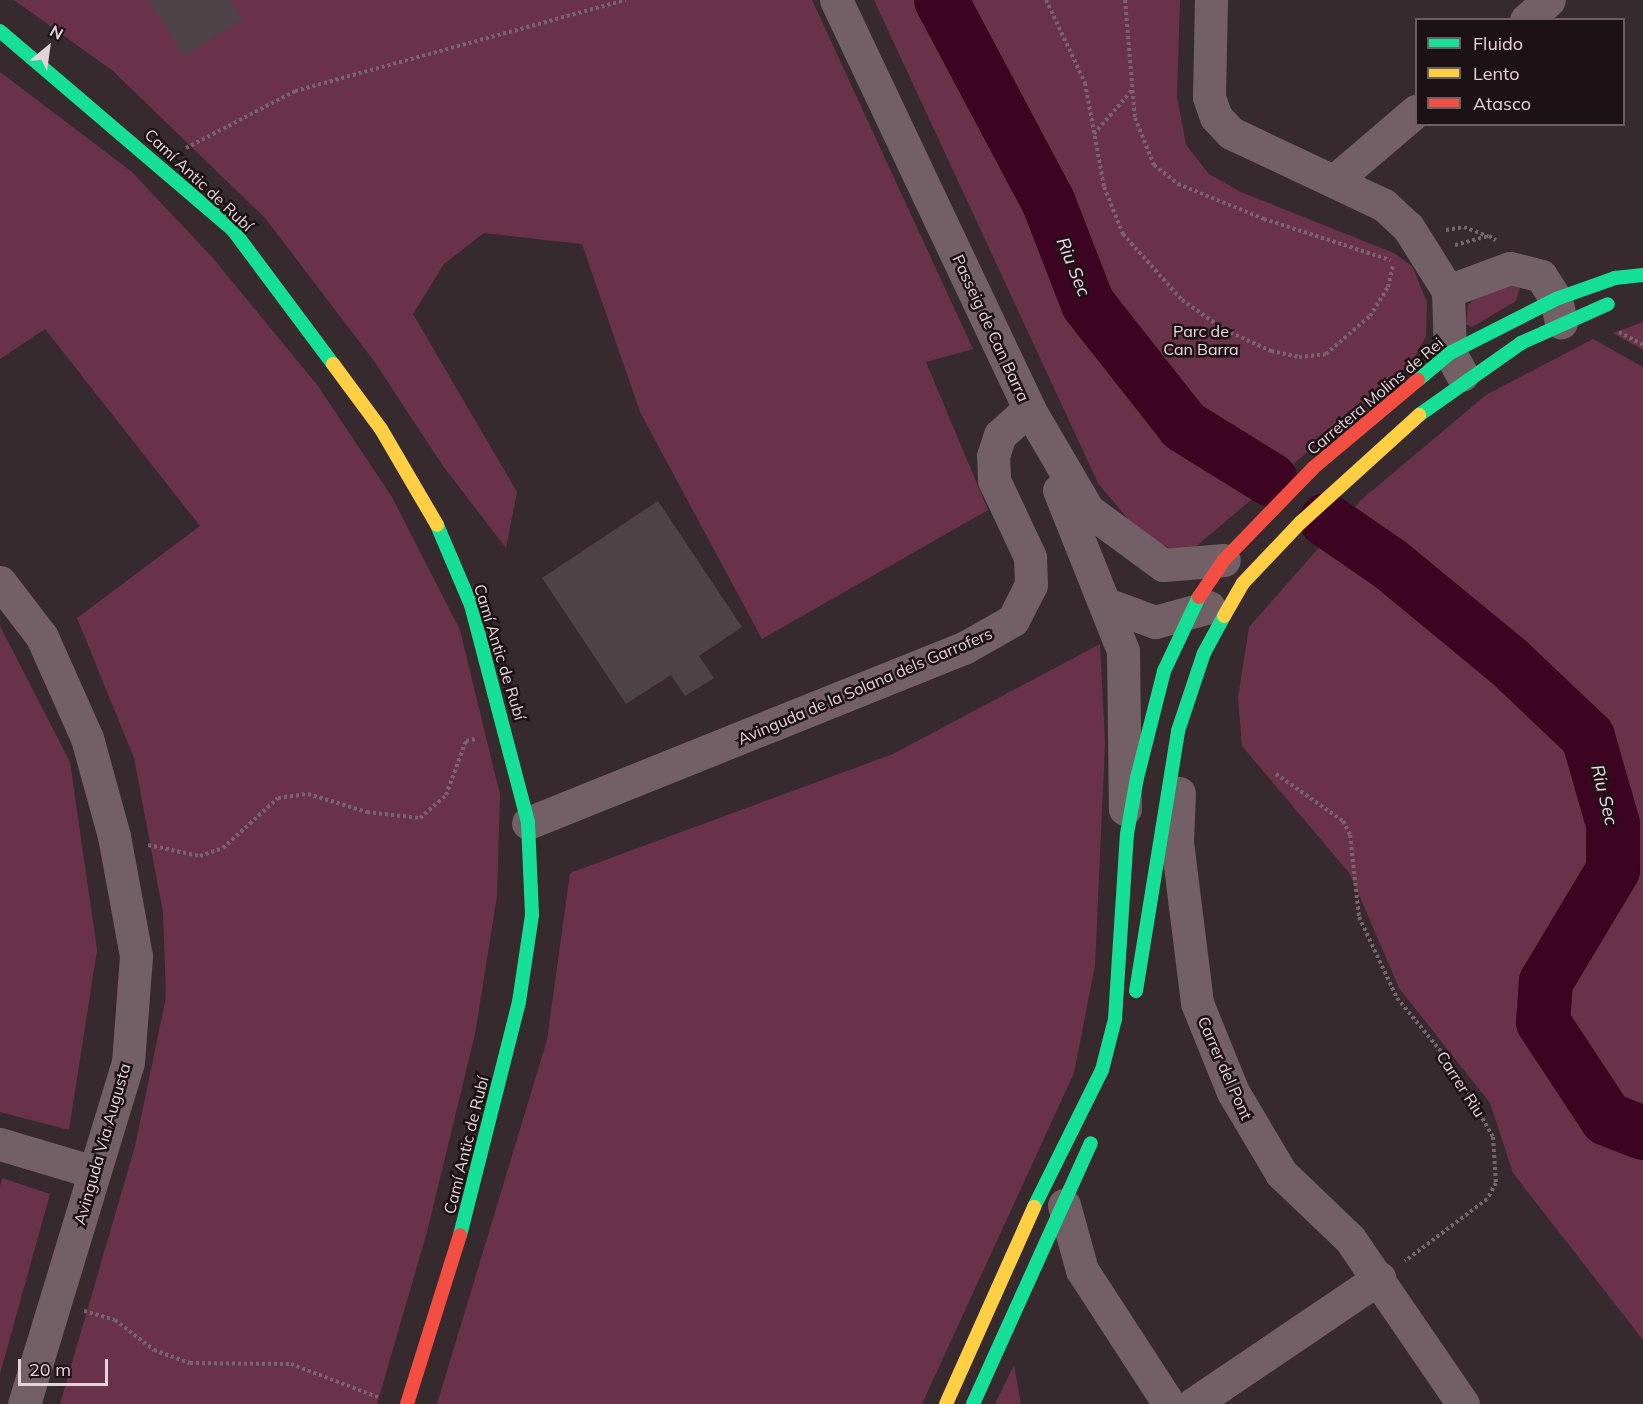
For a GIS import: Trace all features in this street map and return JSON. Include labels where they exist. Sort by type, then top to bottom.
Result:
[{"type":"main road","name":"Camí Antic de Rubí","points":[[0,31],[159,163],[233,230],[381,429],[433,515],[471,605],[507,731],[528,824],[532,915],[519,1002],[467,1213],[407,1404]]},
{"type":"main road","name":"Carretera Molins de Rei","points":[[946,1404],[974,1335],[1102,1070],[1115,1019],[1127,834],[1164,671],[1188,616],[1224,560],[1335,448],[1457,366],[1615,278],[1643,275]]},
{"type":"main road","points":[[1115,1083],[1188,696],[1238,591],[1300,523],[1390,438],[1457,366],[1559,311],[1625,298]]},
{"type":"main road","points":[[973,1404],[1099,1125]]},
{"type":"street","name":"Passeig de Can Barra","points":[[837,0],[1029,409],[1088,510],[1112,532],[1163,566],[1224,560]]},
{"type":"street","points":[[1211,0],[1209,97],[1216,117],[1231,133],[1384,205],[1408,227],[1448,291],[1457,366]]},
{"type":"street","points":[[1528,18],[1549,0]]},
{"type":"street","points":[[1334,181],[1415,112]]},
{"type":"street","points":[[1448,291],[1510,268],[1541,276],[1559,311]]},
{"type":"street","points":[[1029,409],[1109,605],[1126,678],[1127,834]]},
{"type":"street","name":"Avinguda de la Solana dels Garrofers","points":[[528,824],[964,648],[1013,620],[1031,585],[1030,557],[994,480],[993,456],[1000,435],[1029,409]]},
{"type":"street","points":[[1109,605],[1155,622],[1188,616],[1210,606],[1232,570],[1260,545],[1300,523]]},
{"type":"street","name":"Avinguda Via Augusta","points":[[0,582],[51,657],[87,738],[115,838],[136,956],[128,1062],[24,1404]]},
{"type":"street","name":"Carrer del Pont","points":[[1188,696],[1177,820],[1197,1003],[1233,1092],[1281,1173],[1350,1239],[1379,1278],[1463,1404]]},
{"type":"street","points":[[0,1144],[94,1172]]},
{"type":"street","points":[[1064,1205],[1082,1270],[1169,1404]]},
{"type":"street","points":[[974,1335],[1011,1287],[1035,1271],[1082,1270]]},
{"type":"street","points":[[1193,1404],[1379,1278]]},
{"type":"path","points":[[159,163],[295,91],[626,0]]},
{"type":"path","points":[[1046,0],[1073,47],[1104,188],[1123,234],[1182,300],[1248,341],[1299,357],[1326,354],[1358,330],[1388,287],[1394,261],[1178,184],[1155,165],[1141,141],[1132,90],[1125,0]]},
{"type":"path","points":[[1094,135],[1132,90]]},
{"type":"path","points":[[115,838],[200,856],[223,848],[279,798],[308,794],[367,812],[420,818],[446,795],[466,741],[507,731]]},
{"type":"path","name":"Carrer Riu","points":[[1276,774],[1343,821],[1350,836],[1359,917],[1397,998],[1453,1066],[1493,1137],[1496,1183],[1487,1199],[1379,1278]]},
{"type":"path","points":[[55,1302],[115,1320],[154,1350],[190,1363],[291,1364],[389,1401]]},
{"type":"green space","points":[[14,0],[812,0],[973,349],[926,362],[988,510],[762,639],[640,412],[582,244],[484,233],[444,264],[413,314],[517,492],[506,548],[443,466],[374,361],[265,218],[113,71]]},
{"type":"green space","name":"Parc de Can Barra","points":[[874,0],[1180,0],[1177,96],[1186,145],[1209,174],[1241,192],[1394,253],[1412,266],[1427,302],[1426,336],[1411,364],[1193,549],[1170,548],[1141,535],[1098,483]]},
{"type":"green space","points":[[0,72],[132,172],[212,257],[318,386],[392,497],[460,630],[500,795],[497,896],[475,1034],[427,1232],[377,1404],[60,1404],[135,1146],[166,997],[163,912],[134,758],[77,618],[200,526],[45,329],[0,359]]},
{"type":"green space","points":[[1510,280],[1520,287],[1516,301],[1472,327],[1466,324],[1468,305],[1487,288]]},
{"type":"green space","points":[[1643,322],[1643,350],[1613,333]]},
{"type":"green space","points":[[1593,339],[1643,367],[1643,1340],[1513,1173],[1490,1103],[1399,988],[1350,874],[1242,746],[1238,698],[1249,627],[1361,500],[1486,395]]},
{"type":"green space","points":[[0,626],[70,762],[97,950],[69,1130],[0,1112]]},
{"type":"green space","points":[[1100,644],[1105,743],[1095,966],[1074,1073],[922,1404],[437,1404],[547,1040],[570,873],[893,754]]},
{"type":"green space","points":[[2,1178],[50,1194],[0,1374],[0,1186]]},
{"type":"green space","points":[[1014,1365],[1021,1404],[995,1404]]},
{"type":"building","points":[[148,0],[229,0],[242,19],[185,56]]},
{"type":"building","points":[[658,501],[742,627],[699,656],[714,678],[685,696],[671,675],[626,704],[542,578]]},
{"type":"waterway","name":"Riu Sec","points":[[941,0],[1048,201],[1088,304],[1184,426],[1271,480]]},
{"type":"waterway","name":"Riu Sec","points":[[1326,520],[1390,564],[1509,662],[1588,737],[1613,824],[1613,870],[1546,982],[1543,1022],[1607,1119],[1643,1133]]},
{"type":"traffic: fast","points":[[0,31],[233,230],[333,364]]},
{"type":"traffic: fast","points":[[1418,380],[1450,353],[1556,299],[1615,278],[1643,275]]},
{"type":"traffic: fast","points":[[1419,415],[1521,343],[1608,304]]},
{"type":"traffic: fast","points":[[437,525],[471,605],[528,823],[532,915],[519,1002],[460,1235]]},
{"type":"traffic: fast","points":[[1034,1207],[1102,1070],[1115,1019],[1127,834],[1137,778],[1164,671],[1199,597]]},
{"type":"traffic: fast","points":[[1136,991],[1178,731],[1204,653],[1224,616]]},
{"type":"traffic: fast","points":[[973,1404],[1091,1143]]},
{"type":"traffic: slow","points":[[333,364],[381,429],[437,525]]},
{"type":"traffic: slow","points":[[1224,616],[1243,583],[1300,523],[1419,415]]},
{"type":"traffic: slow","points":[[946,1404],[1034,1207]]},
{"type":"traffic: jam","points":[[1199,597],[1224,560],[1313,468],[1418,380]]},
{"type":"traffic: jam","points":[[407,1404],[460,1235]]}]
